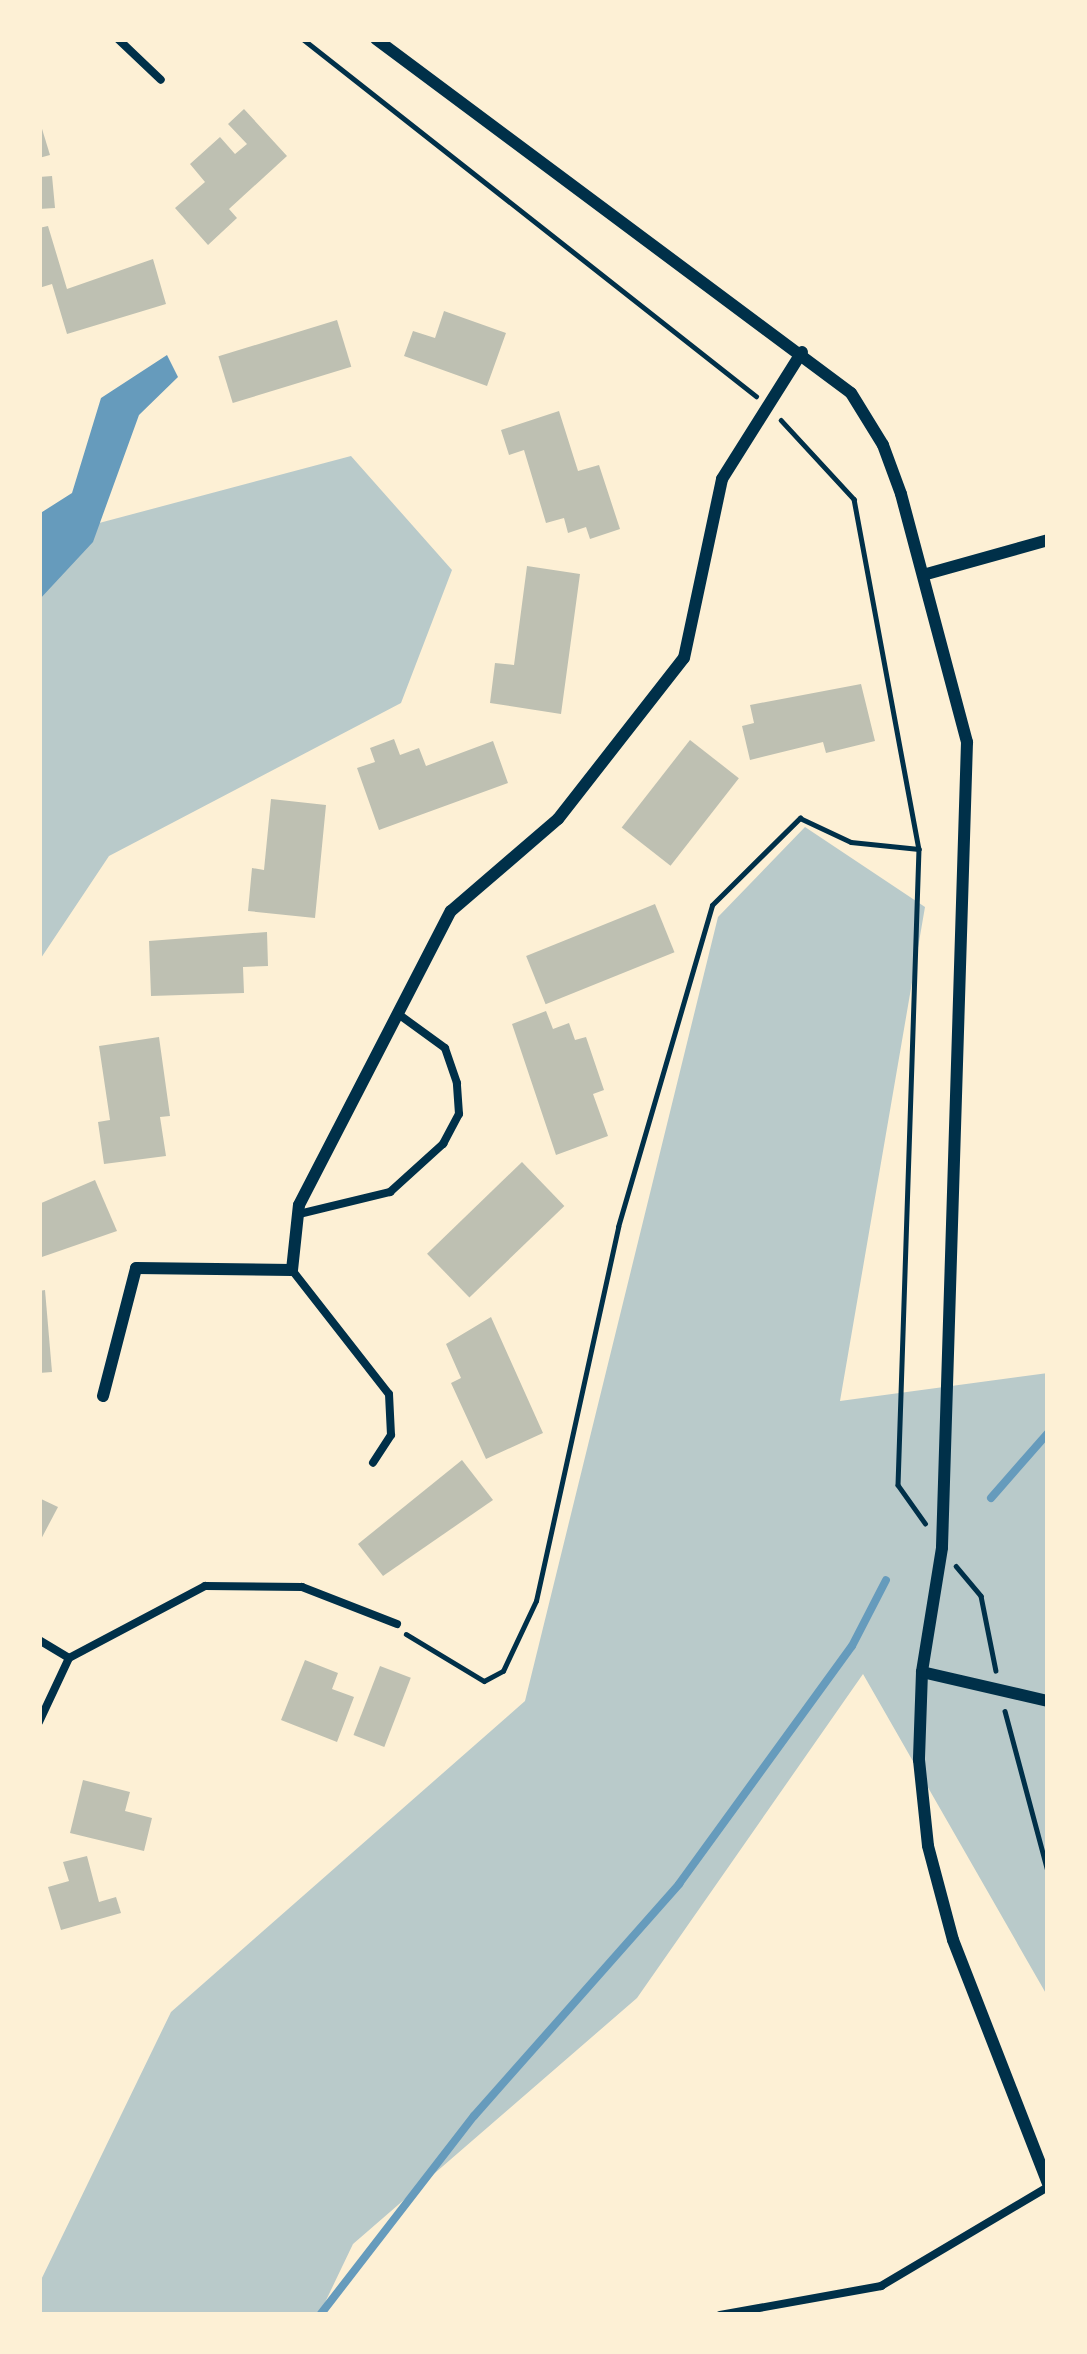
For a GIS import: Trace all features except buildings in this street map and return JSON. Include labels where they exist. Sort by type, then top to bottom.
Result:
[{"type":"street","points":[[376,39],[802,352],[850,393],[884,445],[968,742],[947,1190],[943,1527],[922,1672],[928,1846],[993,2056],[1048,2186]]},
{"type":"street","points":[[103,1396],[136,1268],[292,1270],[298,1214],[451,911],[558,819],[684,658],[722,479],[802,352]]},
{"type":"street","points":[[923,575],[1048,540]]},
{"type":"street","points":[[922,1672],[1048,1701]]},
{"type":"lane","points":[[118,39],[161,80]]},
{"type":"lane","points":[[298,1214],[390,1192],[443,1144],[458,1114],[457,1083],[445,1048],[401,1016]]},
{"type":"lane","points":[[292,1270],[389,1394],[392,1435],[373,1463]]},
{"type":"lane","points":[[39,1722],[69,1658],[205,1586],[302,1587],[398,1624]]},
{"type":"lane","points":[[39,1640],[69,1658]]},
{"type":"lane","points":[[720,2315],[881,2286],[1048,2186]]},
{"type":"path","points":[[303,39],[767,404],[854,499],[919,850],[851,842],[800,818],[712,905],[618,1227],[536,1601],[502,1672],[484,1682],[418,1648],[398,1624]]},
{"type":"shaded area","points":[[351,456],[452,570],[401,703],[109,856],[39,961],[39,539]]},
{"type":"shaded area","points":[[805,827],[925,907],[840,1401],[1048,1373],[1048,1997],[863,1674],[637,1998],[353,2244],[319,2315],[39,2315],[39,2284],[171,2012],[525,1701],[718,917]]},
{"type":"water","points":[[167,355],[178,377],[139,415],[93,542],[39,600],[39,514],[72,493],[101,398]]},
{"type":"waterway","points":[[991,1498],[1048,1433]]},
{"type":"waterway","points":[[320,2315],[474,2116],[679,1884],[852,1646],[886,1580]]}]
